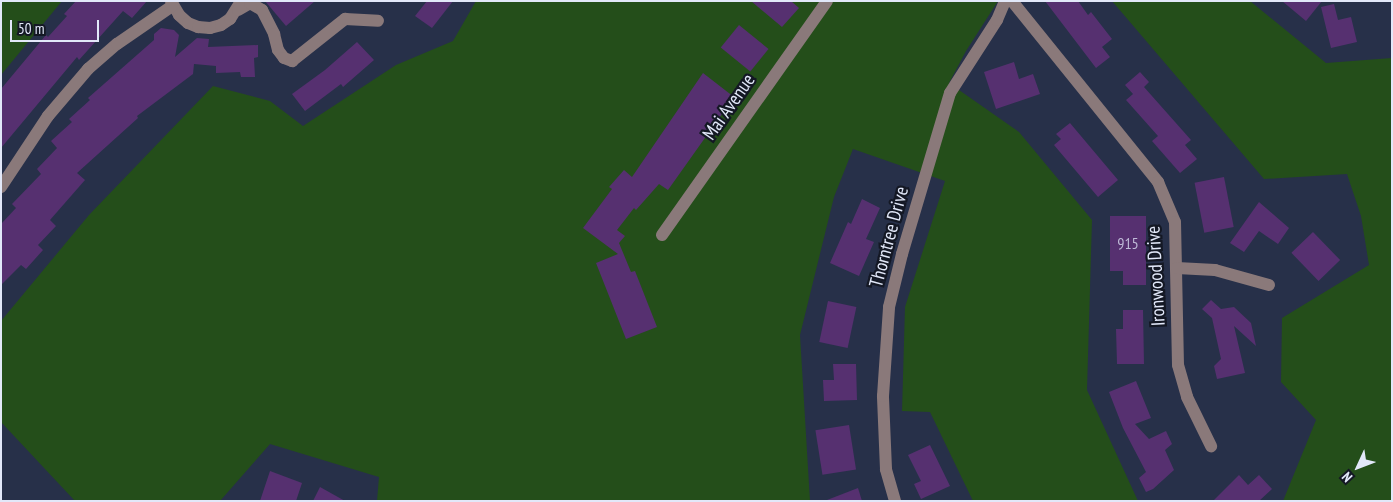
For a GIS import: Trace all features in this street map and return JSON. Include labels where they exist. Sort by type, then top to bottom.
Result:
[{"type":"street","name":"Mai Avenue","points":[[662,235],[827,1]]},
{"type":"street","name":"Thorntree Drive","points":[[895,501],[886,469],[883,396],[889,307],[902,254],[950,93],[997,20],[1005,1]]},
{"type":"street","name":"Ironwood Drive","points":[[1012,1],[1158,182],[1174,222],[1177,268],[1178,365],[1187,397],[1211,446]]},
{"type":"street","points":[[1,187],[48,116],[88,69],[117,44],[172,4],[179,16],[188,23],[198,27],[210,28],[221,25],[230,19],[239,6],[250,3],[262,10],[274,34],[278,50],[284,58],[292,61],[345,18],[378,21]]},
{"type":"street","points":[[1177,268],[1215,270],[1269,285]]},
{"type":"green space","points":[[1,1],[62,1],[1,75]]},
{"type":"green space","points":[[476,1],[998,1],[966,51],[949,83],[1019,132],[1092,220],[1087,390],[1138,501],[973,501],[930,412],[902,411],[905,307],[945,181],[853,149],[834,197],[800,335],[810,501],[377,501],[379,477],[270,444],[220,501],[75,501],[1,422],[1,321],[89,215],[213,86],[270,101],[303,126],[396,65],[453,41]]},
{"type":"green space","points":[[1112,1],[1250,1],[1326,63],[1392,58],[1392,501],[1283,501],[1316,420],[1281,382],[1282,318],[1369,265],[1361,216],[1347,174],[1264,179]]},
{"type":"building","points":[[76,1],[147,1],[132,18],[123,11],[79,60],[77,57],[1,148],[1,89],[46,35],[48,37],[67,16],[64,14]]},
{"type":"building","points":[[265,1],[315,1],[286,26]]},
{"type":"building","points":[[427,1],[453,1],[432,28],[415,16]]},
{"type":"building","points":[[751,1],[791,1],[799,8],[782,27]]},
{"type":"building","points":[[1045,1],[1078,1],[1088,15],[1091,12],[1112,39],[1102,47],[1110,57],[1096,68]]},
{"type":"building","points":[[1282,1],[1322,1],[1306,21]]},
{"type":"building","points":[[1334,4],[1338,20],[1351,17],[1357,42],[1331,48],[1321,7]]},
{"type":"building","points":[[739,25],[769,49],[750,71],[721,48]]},
{"type":"building","points":[[161,28],[174,30],[179,35],[175,57],[197,38],[209,39],[208,47],[258,45],[258,57],[254,58],[255,77],[241,77],[240,72],[216,73],[216,66],[194,64],[193,74],[137,116],[138,118],[77,173],[85,180],[50,220],[56,226],[38,245],[43,250],[26,269],[21,265],[1,285],[1,224],[16,208],[12,204],[41,174],[37,169],[57,148],[51,141],[72,122],[69,119],[90,100],[88,98],[154,40],[154,34]]},
{"type":"building","points":[[357,42],[374,60],[343,87],[341,84],[305,111],[292,94],[325,70]]},
{"type":"building","points":[[1014,62],[1019,79],[1033,74],[1040,94],[996,109],[984,72]]},
{"type":"building","points":[[1140,72],[1149,82],[1144,87],[1191,140],[1185,145],[1197,159],[1180,173],[1152,141],[1158,136],[1126,100],[1133,94],[1125,85]]},
{"type":"building","points":[[703,73],[734,97],[668,190],[659,184],[636,210],[634,208],[617,230],[625,236],[619,243],[631,272],[635,271],[657,327],[626,339],[596,263],[618,254],[583,228],[612,189],[609,187],[624,170],[632,177]]},
{"type":"building","points":[[1070,123],[1118,180],[1098,197],[1054,145],[1061,139],[1056,134]]},
{"type":"building","points":[[1224,177],[1234,227],[1204,233],[1195,183]]},
{"type":"building","points":[[862,199],[880,208],[866,239],[874,242],[859,276],[830,263],[848,222],[851,224]]},
{"type":"building","points":[[1259,202],[1289,228],[1278,244],[1259,231],[1244,252],[1230,243]]},
{"type":"building","points":[[1110,216],[1146,216],[1146,285],[1123,285],[1123,271],[1110,271]]},
{"type":"building","points":[[1313,232],[1340,260],[1319,281],[1291,253]]},
{"type":"building","points":[[1211,300],[1221,309],[1234,307],[1251,323],[1256,346],[1234,326],[1245,373],[1217,379],[1214,366],[1221,359],[1212,318],[1202,309]]},
{"type":"building","points":[[828,301],[856,307],[848,348],[819,342]]},
{"type":"building","points":[[1123,310],[1143,310],[1144,364],[1117,364],[1116,329],[1123,329]]},
{"type":"building","points":[[833,364],[856,364],[857,400],[824,401],[823,380],[834,380]]},
{"type":"building","points":[[1136,381],[1151,418],[1135,424],[1149,439],[1166,431],[1172,444],[1165,450],[1174,470],[1153,489],[1146,492],[1139,478],[1146,472],[1123,428],[1109,392]]},
{"type":"building","points":[[849,425],[856,469],[822,475],[815,430]]},
{"type":"building","points":[[930,445],[950,486],[921,499],[914,484],[921,481],[908,455]]},
{"type":"building","points":[[270,471],[302,483],[296,501],[260,501]]},
{"type":"building","points":[[1239,475],[1248,485],[1259,475],[1272,489],[1259,501],[1213,501]]},
{"type":"building","points":[[320,487],[345,501],[313,501]]},
{"type":"building","points":[[858,488],[862,501],[827,501],[827,500]]}]
